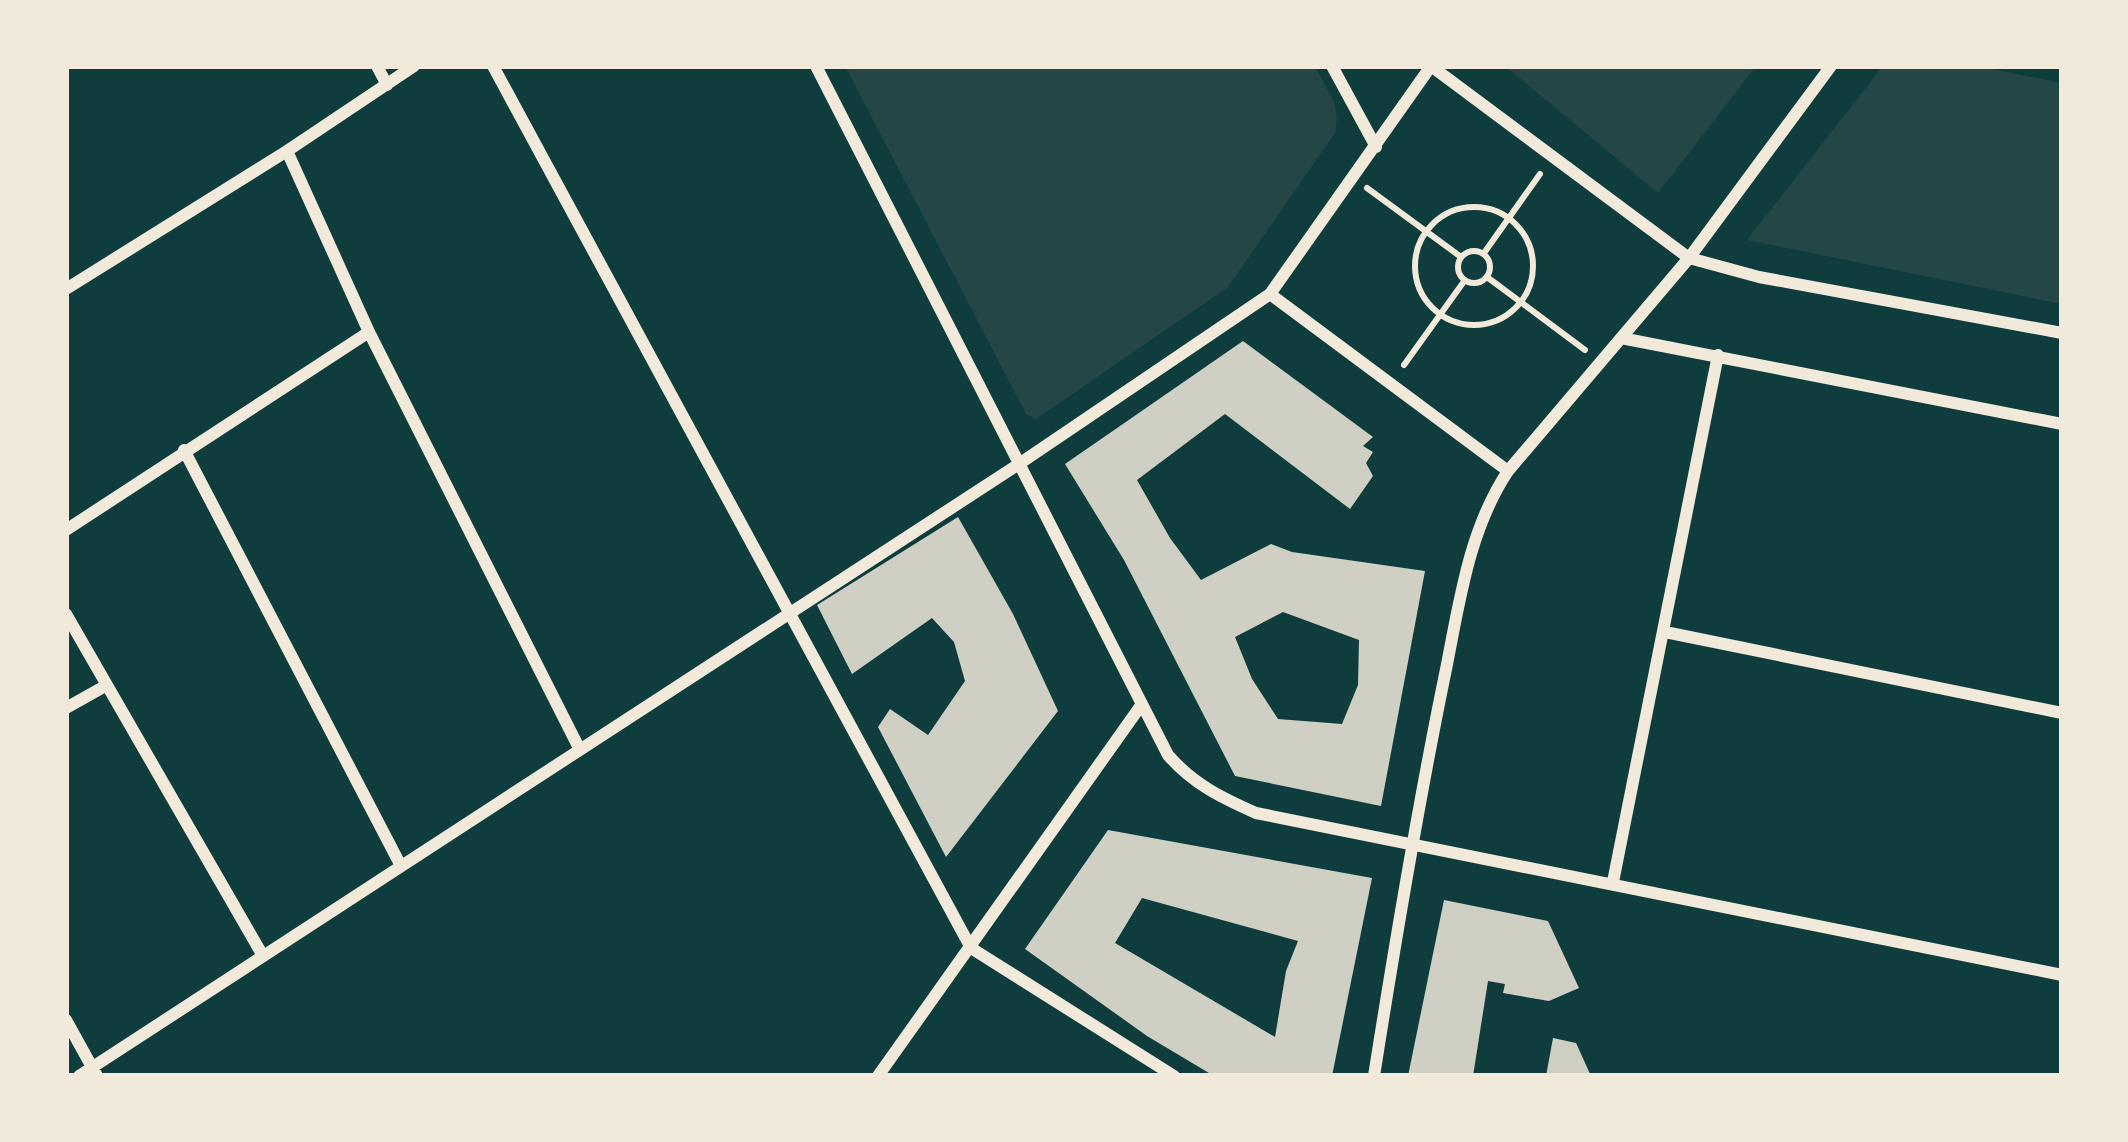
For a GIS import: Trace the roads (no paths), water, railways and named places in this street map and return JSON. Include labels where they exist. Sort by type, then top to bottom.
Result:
[{"type":"street","points":[[377,66],[387,85]]},
{"type":"street","points":[[68,282],[287,151],[414,66]]},
{"type":"street","points":[[494,66],[970,948],[1174,1076]]},
{"type":"street","points":[[816,66],[1168,755],[1186,776],[1216,796],[1256,813],[2062,974]]},
{"type":"street","points":[[1332,66],[1376,147]]},
{"type":"street","points":[[79,1076],[94,1072],[263,956],[1019,464],[1270,293],[1431,66],[1689,258],[1759,277],[2062,333]]},
{"type":"street","points":[[1374,1076],[1409,846],[1477,527],[1508,471],[1689,258],[1832,66]]},
{"type":"street","points":[[287,151],[369,332],[580,750]]},
{"type":"street","points":[[1270,293],[1508,471]]},
{"type":"street","points":[[66,530],[369,332]]},
{"type":"street","points":[[1621,338],[2062,424]]},
{"type":"street","points":[[1613,882],[1718,355]]},
{"type":"street","points":[[184,450],[401,866]]},
{"type":"street","points":[[66,614],[263,956]]},
{"type":"street","points":[[1665,632],[2062,713]]},
{"type":"street","points":[[66,708],[107,686]]},
{"type":"street","points":[[878,1076],[1142,704]]},
{"type":"street","points":[[66,1020],[94,1072]]}]
